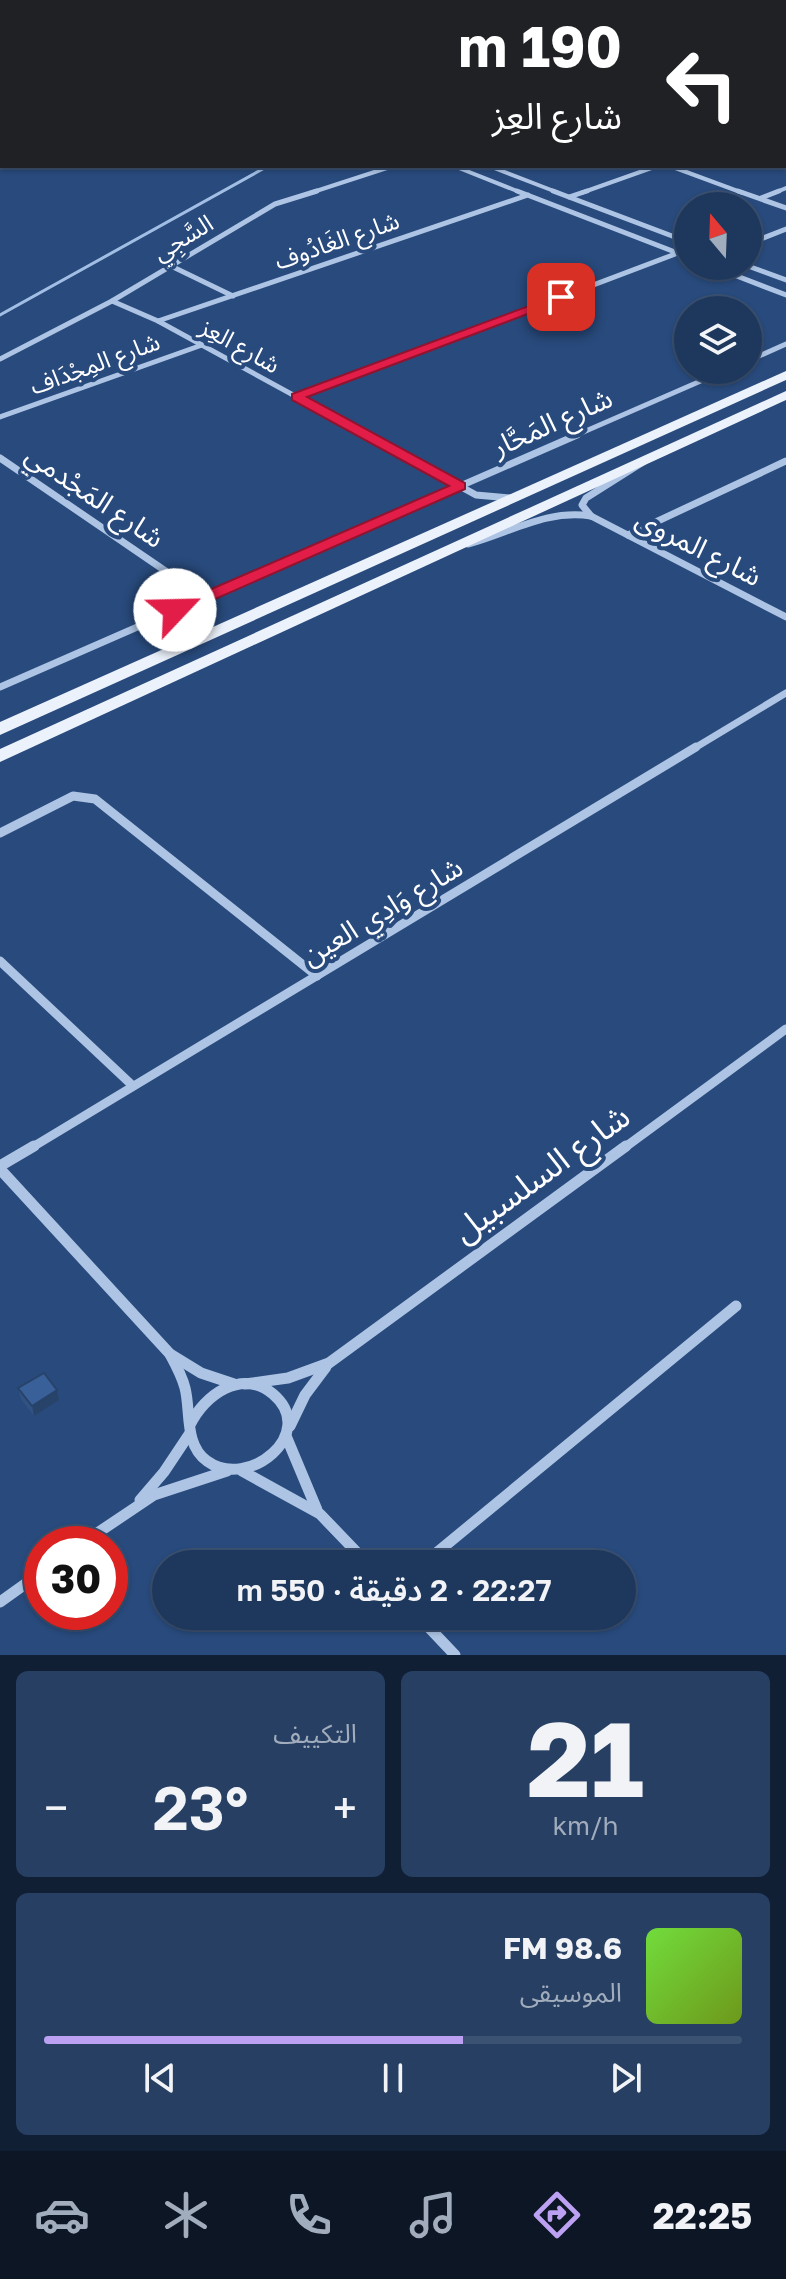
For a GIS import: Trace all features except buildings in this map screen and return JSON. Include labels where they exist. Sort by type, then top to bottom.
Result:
[{"type":"main road","points":[[0,729],[786,375]]},
{"type":"main road","points":[[0,756],[786,395]]},
{"type":"street","name":"السَّجِي","points":[[0,359],[112,301],[275,204],[387,168]]},
{"type":"street","points":[[459,168],[674,251]]},
{"type":"street","points":[[494,168],[674,237]]},
{"type":"street","points":[[568,197],[651,168]]},
{"type":"street","points":[[676,168],[742,192]]},
{"type":"street","points":[[762,197],[786,188]]},
{"type":"street","name":"شارع الغَادُوف","points":[[158,321],[528,195]]},
{"type":"street","points":[[762,199],[786,208]]},
{"type":"street","points":[[602,224],[621,217]]},
{"type":"street","points":[[762,238],[786,229]]},
{"type":"street","points":[[297,397],[674,255]]},
{"type":"street","points":[[171,266],[233,296]]},
{"type":"street","points":[[762,271],[786,280]]},
{"type":"street","points":[[747,280],[786,295]]},
{"type":"street","name":"شارع العِز","points":[[112,301],[158,321],[476,495],[515,497]]},
{"type":"street","points":[[762,355],[786,344]]},
{"type":"street","name":"شارع المِجْدَاف","points":[[0,417],[202,345]]},
{"type":"street","name":"شارع المَحَّار","points":[[0,687],[694,384]]},
{"type":"street","name":"شارع المَجْدمي","points":[[0,458],[205,598]]},
{"type":"street","name":"شارع المروى","points":[[591,516],[584,509],[583,500],[631,474],[644,460]]},
{"type":"street","points":[[628,535],[786,461]]},
{"type":"street","points":[[476,495],[480,504],[477,513]]},
{"type":"street","name":"شارع المروى","points":[[451,547],[500,535],[551,513],[570,512],[591,516],[786,617]]},
{"type":"street","name":"شارع وَادِي العين","points":[[0,1168],[786,693]]},
{"type":"street","points":[[0,833],[73,796],[95,799],[317,976]]},
{"type":"street","points":[[0,961],[133,1086]]},
{"type":"street","name":"شارع السلسبيل","points":[[241,1384],[288,1378],[329,1363],[786,1029]]},
{"type":"street","points":[[0,1168],[170,1354],[201,1373],[260,1387],[282,1404],[287,1434],[300,1475],[320,1514],[355,1550]]},
{"type":"street","points":[[440,1550],[736,1306]]},
{"type":"street","points":[[170,1354],[185,1387],[192,1444],[207,1462],[236,1470],[320,1514]]},
{"type":"street","name":"شارع السلسبيل","points":[[287,1434],[305,1395],[329,1363]]},
{"type":"street","points":[[130,1509],[164,1472],[190,1429],[195,1410],[206,1397],[221,1388],[241,1384]]},
{"type":"street","points":[[106,1526],[130,1509],[179,1484],[269,1460],[287,1434]]},
{"type":"street","points":[[0,1602],[24,1585]]},
{"type":"street","points":[[431,1630],[455,1655]]},
{"type":"waterway","points":[[0,315],[264,168]]},
{"type":"route","points":[[175,610],[460,486],[297,397],[561,297]]}]
